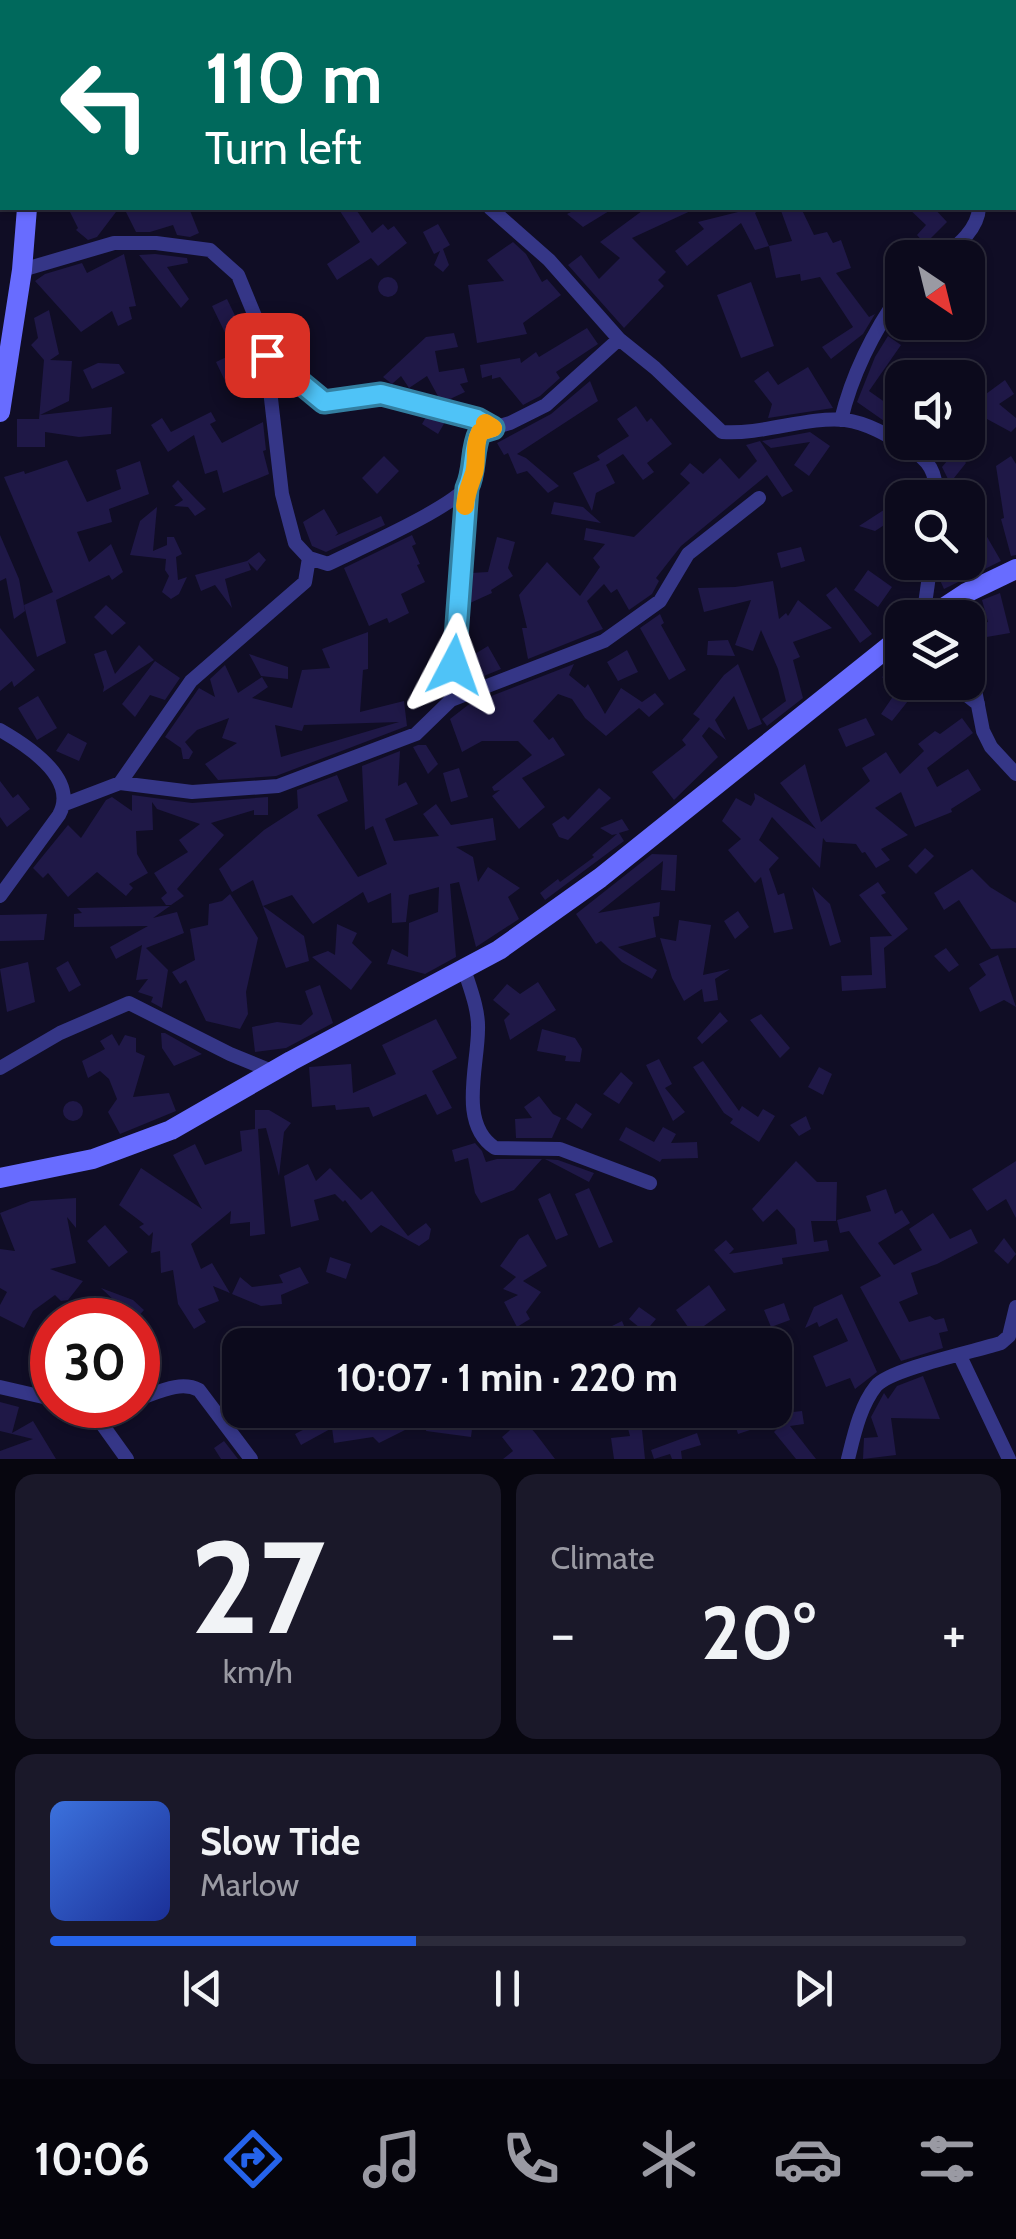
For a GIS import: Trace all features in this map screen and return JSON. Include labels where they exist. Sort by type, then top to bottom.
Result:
[{"type":"main road","points":[[0,412],[22,270],[27,210]]},
{"type":"main road","points":[[968,600],[1016,568]]},
{"type":"main road","points":[[0,1178],[93,1159],[140,1143],[214,1109],[464,969],[548,918],[885,653]]},
{"type":"street","points":[[492,210],[549,260],[619,338],[722,432],[742,433],[841,420],[862,424],[926,458],[935,480]]},
{"type":"street","points":[[961,240],[980,210]]},
{"type":"street","points":[[22,270],[114,243],[210,250],[238,276],[254,310],[267,355],[282,494],[295,543],[309,558],[328,564],[467,488]]},
{"type":"street","points":[[841,420],[848,390],[885,316]]},
{"type":"street","points":[[451,700],[467,488],[475,470],[474,443],[480,432],[510,423],[546,404],[619,338]]},
{"type":"street","points":[[267,355],[324,402],[381,394],[477,419],[493,428]]},
{"type":"street","points":[[0,896],[65,804],[120,783],[192,792],[278,786],[416,734],[451,700],[604,640],[660,601],[688,554],[759,498]]},
{"type":"street","points":[[120,783],[191,681],[305,582],[309,558]]},
{"type":"street","points":[[973,700],[978,704]]},
{"type":"street","points":[[977,700],[983,731],[991,747],[1016,774]]},
{"type":"street","points":[[0,730],[25,744],[62,784],[65,804]]},
{"type":"street","points":[[464,969],[478,1030],[473,1078],[475,1119],[488,1144],[495,1148],[560,1149],[650,1183]]},
{"type":"street","points":[[0,1068],[60,1033],[129,1003],[274,1072]]},
{"type":"street","points":[[848,1459],[858,1422],[878,1384],[914,1367],[1006,1340],[1016,1307]]},
{"type":"street","points":[[960,1356],[1008,1459]]},
{"type":"street","points":[[160,1392],[179,1386],[199,1390],[251,1459]]},
{"type":"street","points":[[0,1387],[30,1394]]},
{"type":"street","points":[[105,1428],[127,1459]]},
{"type":"building","points":[[69,210],[117,210],[97,237],[88,240]]},
{"type":"building","points":[[125,210],[190,210],[199,233],[190,237],[177,235],[173,225],[136,232]]},
{"type":"building","points":[[339,210],[356,210],[372,233],[383,224],[388,230],[394,226],[407,243],[378,266],[371,258],[337,280],[327,264],[360,242]]},
{"type":"building","points":[[575,210],[611,210],[583,227],[567,214]]},
{"type":"building","points":[[643,210],[693,210],[632,238],[666,272],[658,280],[664,286],[624,328],[568,265],[581,255],[599,279],[620,258],[600,242]]},
{"type":"building","points":[[759,210],[755,213],[769,246],[755,250],[741,223],[687,266],[675,251],[704,229],[698,222]]},
{"type":"building","points":[[781,210],[802,210],[814,235],[827,232],[833,243],[841,240],[851,268],[836,273],[869,317],[875,314],[863,334],[831,359],[822,347],[853,327],[820,277],[801,281],[800,274],[776,278],[769,246],[792,241]]},
{"type":"building","points":[[910,210],[936,210],[947,222],[929,240],[917,235],[926,225]]},
{"type":"building","points":[[438,224],[450,245],[443,249],[449,265],[443,272],[434,265],[440,251],[434,254],[423,232]]},
{"type":"building","points":[[513,242],[526,254],[542,282],[547,279],[561,295],[523,323],[527,334],[477,343],[468,285],[504,281],[487,260]]},
{"type":"building","points":[[124,254],[136,306],[129,307],[132,319],[118,326],[112,311],[81,332],[35,281],[82,263],[87,273]]},
{"type":"building","points":[[139,255],[187,258],[188,263],[167,267],[189,299],[181,308]]},
{"type":"building","points":[[388,277],[398,287],[388,297],[378,287]]},
{"type":"building","points":[[751,282],[774,346],[741,358],[717,295]]},
{"type":"building","points":[[227,299],[243,332],[228,339],[212,306]]},
{"type":"building","points":[[49,310],[59,354],[50,360],[72,361],[69,401],[40,415],[112,407],[111,434],[79,437],[45,432],[45,447],[17,447],[17,419],[39,419],[44,360],[31,345],[38,338],[34,318]]},
{"type":"building","points":[[587,328],[598,344],[556,372],[560,378],[523,405],[500,377],[482,378],[480,365],[520,358],[521,363],[536,352],[539,357]]},
{"type":"building","points":[[454,333],[458,347],[435,351],[439,372],[464,368],[468,382],[460,384],[465,392],[448,400],[439,398],[427,376],[409,388],[401,376],[392,384],[383,377],[426,337]]},
{"type":"building","points":[[886,340],[901,345],[891,360],[885,360],[885,368],[869,391],[885,402],[885,422],[857,402]]},
{"type":"building","points":[[239,351],[250,374],[227,385],[216,362]]},
{"type":"building","points":[[98,363],[119,364],[125,373],[92,389],[83,370]]},
{"type":"building","points":[[808,367],[833,408],[768,418],[772,404],[754,381],[768,371],[778,385]]},
{"type":"building","points":[[1005,380],[1014,394],[999,404],[1016,418],[1016,427],[1011,432],[985,416],[985,395]]},
{"type":"building","points":[[590,381],[598,401],[517,454],[559,486],[548,493],[527,471],[517,474],[508,453],[504,455],[497,443],[551,414]]},
{"type":"building","points":[[636,406],[647,422],[651,418],[672,444],[647,463],[654,472],[643,480],[623,454],[606,465],[615,483],[596,493],[592,511],[573,473],[600,460],[597,456],[629,436],[617,419]]},
{"type":"building","points":[[211,412],[216,421],[210,424],[222,443],[263,422],[263,451],[269,474],[223,493],[217,470],[205,474],[194,435],[168,452],[151,425],[162,418],[171,432]]},
{"type":"building","points":[[426,417],[445,422],[438,434],[422,424]]},
{"type":"building","points":[[810,432],[830,446],[809,476],[794,465],[810,442],[771,448],[762,441]]},
{"type":"building","points":[[760,441],[793,491],[782,497],[767,475],[681,546],[656,578],[659,581],[652,594],[629,610],[617,589],[611,593],[604,584],[587,601],[603,629],[528,659],[522,628],[527,628],[519,595],[547,562],[580,596],[600,567],[593,558],[605,544],[584,540],[586,528],[634,537],[690,483],[680,474],[690,463],[703,474],[720,458],[739,479],[757,461],[746,445]]},
{"type":"building","points":[[384,456],[399,471],[377,494],[362,478]]},
{"type":"building","points":[[1011,456],[1016,464],[1016,555],[1011,556],[1001,519],[1004,518],[996,466]]},
{"type":"building","points":[[67,460],[87,502],[121,489],[116,470],[140,461],[149,494],[109,509],[112,522],[77,532],[89,562],[111,544],[123,572],[112,580],[109,575],[56,600],[66,643],[37,657],[24,605],[53,592],[4,477]]},
{"type":"building","points":[[948,460],[966,463],[952,480],[948,480],[942,467]]},
{"type":"building","points":[[178,480],[206,509],[195,516],[188,507],[174,506],[183,500],[172,486]]},
{"type":"building","points":[[554,502],[583,507],[601,523],[551,514]]},
{"type":"building","points":[[157,507],[153,551],[167,545],[167,537],[174,537],[182,554],[176,557],[178,580],[187,577],[179,594],[171,599],[162,592],[169,576],[166,559],[130,555],[140,521]]},
{"type":"building","points":[[324,509],[338,533],[335,536],[381,516],[385,525],[326,552],[312,546],[303,522]]},
{"type":"building","points":[[885,509],[885,525],[875,531],[859,526]]},
{"type":"building","points":[[985,533],[1001,561],[985,569]]},
{"type":"building","points":[[0,535],[19,579],[25,611],[14,619],[6,578],[0,581]]},
{"type":"building","points":[[412,535],[420,564],[417,565],[425,582],[401,594],[409,613],[389,623],[387,618],[369,626],[344,568]]},
{"type":"building","points":[[497,537],[515,542],[508,568],[513,576],[492,593],[470,603],[471,573],[488,572]]},
{"type":"building","points":[[801,547],[805,561],[781,568],[777,553]]},
{"type":"building","points":[[259,552],[266,560],[257,571],[248,562],[251,570],[225,579],[232,608],[215,585],[201,591],[195,575],[247,561]]},
{"type":"building","points":[[868,570],[892,587],[878,607],[854,590]]},
{"type":"building","points":[[940,580],[962,580],[944,589]]},
{"type":"building","points":[[773,581],[779,619],[786,613],[788,616],[798,600],[832,628],[793,642],[800,657],[793,660],[803,698],[767,726],[762,719],[786,701],[778,669],[761,630],[753,651],[735,645],[751,600],[704,612],[698,588]]},
{"type":"building","points":[[836,587],[872,634],[860,643],[826,595]]},
{"type":"building","points":[[1000,593],[1010,633],[985,637],[988,622],[982,600]]},
{"type":"building","points":[[106,605],[126,623],[112,635],[94,617]]},
{"type":"building","points":[[660,614],[664,623],[661,625],[686,670],[669,680],[640,628]]},
{"type":"building","points":[[0,628],[35,670],[14,687],[12,681],[0,691]]},
{"type":"building","points":[[368,632],[368,669],[363,670],[360,712],[404,701],[407,726],[276,776],[218,780],[205,764],[237,743],[222,738],[229,718],[197,730],[185,742],[193,752],[189,759],[183,759],[181,748],[165,737],[199,688],[215,697],[210,679],[225,665],[238,693],[262,677],[268,687],[252,698],[292,708],[302,670],[330,668],[322,649]],"holes":[[[399,722],[281,757],[275,725],[302,731],[304,725]]]},
{"type":"building","points":[[728,640],[735,656],[707,655],[708,641]]},
{"type":"building","points":[[139,645],[154,660],[103,692],[94,654],[106,650],[115,674]]},
{"type":"building","points":[[488,646],[501,669],[474,680],[465,660]]},
{"type":"building","points":[[627,650],[638,672],[618,681],[607,662]]},
{"type":"building","points":[[249,654],[288,667],[288,679],[261,676]]},
{"type":"building","points":[[155,661],[180,678],[165,700],[150,695],[135,717],[122,704]]},
{"type":"building","points":[[574,664],[569,675],[585,688],[588,684],[605,714],[621,688],[642,702],[655,693],[664,704],[649,717],[639,708],[606,736],[585,718],[572,699],[558,694],[533,721],[549,740],[553,737],[565,755],[522,778],[545,807],[519,829],[492,796],[500,790],[494,791],[492,787],[532,755],[518,741],[482,741],[462,752],[450,719],[468,705]]},
{"type":"building","points":[[738,664],[762,724],[748,730],[734,696],[715,720],[726,740],[709,727],[702,736],[718,757],[674,800],[652,772],[686,745],[682,740],[700,719],[693,714],[724,675]]},
{"type":"building","points":[[38,696],[57,728],[37,740],[18,708]]},
{"type":"building","points":[[891,700],[908,701],[892,721],[881,714]]},
{"type":"building","points":[[866,718],[875,735],[846,747],[838,729]]},
{"type":"building","points":[[962,718],[973,733],[927,768],[937,787],[968,769],[981,790],[952,812],[915,827],[901,792],[875,808],[908,835],[881,849],[890,860],[876,868],[856,844],[826,842],[823,838],[820,868],[772,817],[759,840],[779,858],[769,869],[778,895],[784,893],[793,929],[774,933],[761,877],[755,883],[728,850],[741,839],[722,821],[736,798],[751,806],[754,793],[816,829],[780,783],[805,764],[821,822],[870,781],[862,768],[886,752],[900,774],[924,751],[918,744]]},
{"type":"building","points":[[68,733],[87,743],[79,761],[56,751]]},
{"type":"building","points":[[426,745],[438,764],[428,774],[413,747]]},
{"type":"building","points":[[400,751],[398,786],[406,782],[418,804],[385,819],[394,841],[439,836],[423,814],[436,804],[451,825],[493,818],[496,840],[456,847],[473,857],[478,882],[488,867],[520,888],[508,897],[519,919],[476,947],[459,882],[450,884],[456,957],[425,974],[387,964],[392,949],[408,957],[409,923],[438,912],[439,887],[409,895],[406,922],[392,923],[391,893],[368,903],[363,892],[313,924],[292,895],[263,906],[304,936],[309,961],[286,968],[253,880],[232,892],[219,869],[264,830],[298,808],[297,790],[337,775],[348,801],[317,815],[358,877],[387,864],[373,826],[365,830],[362,766]]},
{"type":"building","points":[[459,768],[468,797],[451,802],[443,773]]},
{"type":"building","points":[[0,781],[13,798],[18,794],[30,809],[7,827],[0,817]]},
{"type":"building","points":[[599,788],[611,798],[568,840],[559,837],[552,824],[564,816],[568,820]]},
{"type":"building","points":[[132,795],[192,803],[268,797],[268,815],[254,815],[254,810],[211,823],[224,835],[177,889],[184,896],[171,905],[161,898],[167,893],[154,873],[188,852],[179,840],[200,824],[157,809],[152,802],[153,830],[136,831],[137,854],[148,873],[129,884],[133,888],[126,896],[97,872],[68,897],[48,873],[43,878],[33,868],[68,825],[81,838],[106,800],[112,797],[132,811]]},
{"type":"building","points":[[622,819],[629,830],[619,833],[624,841],[545,900],[540,893],[594,857],[617,834],[600,828]]},
{"type":"building","points":[[925,848],[934,856],[916,874],[908,866]]},
{"type":"building","points":[[652,854],[677,855],[675,891],[661,890],[663,861],[598,913],[660,902],[659,916],[653,917],[656,937],[618,947],[657,970],[652,979],[622,962],[601,941],[596,944],[576,914]]},
{"type":"building","points":[[972,869],[990,887],[1016,903],[1016,948],[991,949],[959,900],[944,910],[934,893]]},
{"type":"building","points":[[878,882],[886,893],[881,895],[908,929],[884,948],[886,988],[842,991],[841,976],[872,975],[870,937],[892,936],[859,895]]},
{"type":"building","points":[[812,887],[830,904],[841,942],[830,946]]},
{"type":"building","points":[[230,894],[258,938],[246,992],[248,1014],[240,1029],[206,1021],[186,980],[180,984],[172,972],[195,960],[190,929],[208,925],[209,904]]},
{"type":"building","points":[[170,906],[153,918],[177,912],[184,933],[146,948],[168,970],[162,1008],[151,1002],[153,997],[138,992],[148,979],[136,980],[142,945],[116,959],[110,947],[148,926],[74,927],[74,914],[82,913],[77,908]]},
{"type":"building","points":[[738,911],[749,927],[735,939],[724,921]]},
{"type":"building","points":[[47,914],[44,940],[0,941],[0,915]]},
{"type":"building","points":[[679,920],[711,925],[703,975],[730,969],[715,979],[718,1000],[704,1002],[702,989],[684,1001],[672,978],[660,938],[676,941]]},
{"type":"building","points":[[337,924],[357,933],[352,943],[372,962],[351,990],[312,957],[328,951],[335,955]]},
{"type":"building","points":[[946,948],[959,965],[949,972],[934,956]]},
{"type":"building","points":[[998,955],[1016,1007],[1004,1000],[980,1012],[969,988],[986,975],[979,964]]},
{"type":"building","points":[[68,961],[81,985],[69,992],[56,968]]},
{"type":"building","points":[[28,962],[35,1002],[7,1012],[0,969]]},
{"type":"building","points":[[538,982],[556,1010],[510,1040],[504,1020],[510,1014],[493,1000],[507,984],[520,994]]},
{"type":"building","points":[[320,985],[333,1023],[286,1048],[255,1052],[252,1027],[277,1022],[301,1025],[313,1014],[305,991]]},
{"type":"building","points":[[720,1012],[728,1021],[702,1044],[697,1038]]},
{"type":"building","points":[[761,1014],[790,1048],[780,1058],[750,1020]]},
{"type":"building","points":[[436,1019],[457,1058],[432,1071],[452,1108],[437,1115],[426,1094],[373,1117],[369,1107],[312,1107],[309,1067],[351,1064],[353,1093],[396,1074],[382,1045]]},
{"type":"building","points":[[542,1029],[575,1038],[582,1049],[580,1062],[537,1051]]},
{"type":"building","points":[[161,1033],[202,1054],[174,1066],[162,1048]]},
{"type":"building","points":[[112,1034],[119,1046],[125,1035],[136,1038],[136,1052],[145,1056],[133,1097],[169,1093],[176,1111],[120,1134],[108,1112],[117,1099],[109,1079],[100,1071],[88,1078],[82,1061],[105,1049],[100,1041]]},
{"type":"building","points":[[659,1059],[672,1084],[665,1088],[685,1112],[673,1121],[646,1065]]},
{"type":"building","points":[[703,1061],[739,1111],[742,1106],[758,1117],[763,1109],[775,1116],[759,1142],[730,1123],[733,1119],[724,1113],[693,1067]]},
{"type":"building","points":[[819,1067],[832,1074],[823,1095],[808,1087]]},
{"type":"building","points":[[621,1072],[633,1083],[619,1104],[603,1094]]},
{"type":"building","points":[[539,1096],[561,1118],[552,1138],[516,1138],[515,1119],[532,1118],[524,1107]]},
{"type":"building","points":[[73,1101],[83,1111],[73,1121],[63,1111]]},
{"type":"building","points":[[576,1103],[592,1114],[582,1129],[566,1119]]},
{"type":"building","points":[[255,1110],[269,1110],[291,1123],[284,1132],[279,1176],[266,1128],[258,1129],[265,1234],[250,1236],[250,1222],[230,1224],[231,1211],[191,1244],[201,1269],[212,1263],[230,1293],[213,1286],[219,1301],[198,1309],[206,1322],[194,1329],[178,1304],[173,1270],[161,1273],[160,1251],[151,1253],[153,1232],[149,1236],[139,1227],[144,1224],[119,1205],[141,1168],[202,1209],[173,1155],[195,1144],[205,1165],[242,1151],[240,1131],[255,1129]]},
{"type":"building","points":[[806,1116],[811,1129],[799,1136],[790,1125]]},
{"type":"building","points":[[626,1127],[654,1142],[663,1127],[676,1134],[671,1143],[697,1142],[698,1158],[660,1162],[619,1140]]},
{"type":"building","points":[[475,1143],[486,1162],[542,1159],[514,1190],[481,1203],[468,1158],[455,1162],[452,1150]]},
{"type":"building","points":[[545,1159],[558,1160],[594,1173],[589,1182]]},
{"type":"building","points":[[796,1161],[817,1182],[837,1182],[836,1221],[811,1221],[814,1242],[827,1240],[829,1251],[782,1258],[783,1264],[734,1273],[714,1250],[726,1240],[734,1249],[729,1254],[797,1244],[795,1229],[777,1209],[763,1222],[752,1209]]},
{"type":"building","points":[[1016,1161],[1016,1218],[1006,1199],[987,1211],[972,1189]]},
{"type":"building","points":[[308,1164],[316,1181],[330,1168],[361,1200],[372,1191],[408,1236],[426,1223],[431,1229],[429,1239],[419,1246],[381,1225],[371,1233],[345,1200],[335,1194],[314,1200],[319,1220],[291,1227],[284,1176]]},
{"type":"building","points":[[589,1188],[613,1242],[599,1248],[575,1194]]},
{"type":"building","points":[[886,1189],[895,1214],[902,1210],[910,1223],[878,1243],[894,1265],[922,1250],[909,1229],[933,1213],[950,1239],[971,1229],[978,1243],[911,1273],[918,1294],[899,1302],[909,1322],[930,1316],[935,1320],[944,1318],[948,1331],[939,1333],[943,1348],[901,1361],[860,1287],[881,1276],[849,1231],[840,1233],[837,1220],[871,1211],[866,1196]]},
{"type":"building","points":[[550,1193],[568,1235],[556,1240],[538,1199]]},
{"type":"building","points":[[76,1198],[76,1228],[67,1217],[76,1263],[50,1269],[83,1281],[70,1298],[30,1298],[30,1317],[24,1328],[0,1316],[0,1305],[7,1292],[0,1288],[0,1249],[15,1251],[0,1213],[31,1201]]},
{"type":"building","points":[[105,1225],[128,1252],[109,1267],[87,1241]]},
{"type":"building","points":[[528,1234],[547,1266],[523,1281],[541,1292],[526,1312],[530,1319],[517,1327],[504,1302],[518,1295],[503,1289],[516,1277],[500,1266],[519,1239]]},
{"type":"building","points":[[1004,1238],[1016,1254],[1008,1264],[994,1251]]},
{"type":"building","points":[[330,1257],[351,1264],[346,1279],[326,1272]]},
{"type":"building","points":[[300,1267],[309,1283],[281,1295],[282,1304],[261,1306],[232,1294],[240,1277],[252,1287],[283,1283],[279,1275]]},
{"type":"building","points":[[709,1285],[726,1310],[701,1328],[689,1328],[676,1310]]},
{"type":"building","points":[[101,1288],[128,1298],[112,1298]]},
{"type":"building","points":[[842,1294],[877,1372],[855,1389],[850,1378],[826,1387],[813,1356],[848,1341],[837,1318],[819,1327],[817,1322],[805,1328],[814,1307]]},
{"type":"building","points":[[784,1303],[790,1320],[771,1327],[764,1310]]},
{"type":"building","points":[[639,1307],[656,1319],[648,1328],[640,1328],[629,1319]]},
{"type":"building","points":[[923,1376],[940,1419],[891,1418],[896,1455],[863,1459],[864,1438],[878,1437],[871,1417],[884,1393],[888,1399],[897,1386]]},
{"type":"building","points":[[0,1402],[19,1407],[12,1433],[30,1423],[30,1428],[37,1428],[56,1459],[0,1459],[0,1451],[33,1439],[0,1431]]},
{"type":"building","points":[[802,1411],[804,1424],[792,1426],[793,1412]]},
{"type":"building","points":[[307,1428],[332,1428],[301,1445],[295,1434]]},
{"type":"building","points":[[332,1428],[409,1428],[379,1443],[373,1437],[334,1443]]},
{"type":"building","points":[[426,1428],[472,1428],[471,1437],[426,1431]]},
{"type":"building","points":[[512,1428],[531,1428],[555,1459],[503,1459],[513,1451],[502,1437]]},
{"type":"building","points":[[628,1428],[642,1428],[645,1459],[614,1459],[611,1438],[630,1436]]},
{"type":"building","points":[[778,1428],[792,1428],[816,1459],[796,1459],[774,1432]]},
{"type":"building","points":[[697,1433],[701,1445],[681,1451],[682,1459],[672,1459],[670,1454],[654,1459],[651,1450]]},
{"type":"building","points":[[224,1441],[238,1459],[221,1459],[214,1448]]},
{"type":"slow traffic","points":[[465,506],[475,470],[474,443],[480,432],[493,428],[485,423]]},
{"type":"route","points":[[267,355],[324,402],[381,394],[477,419],[493,428],[480,432],[474,443],[475,470],[467,488],[454,665]]}]
